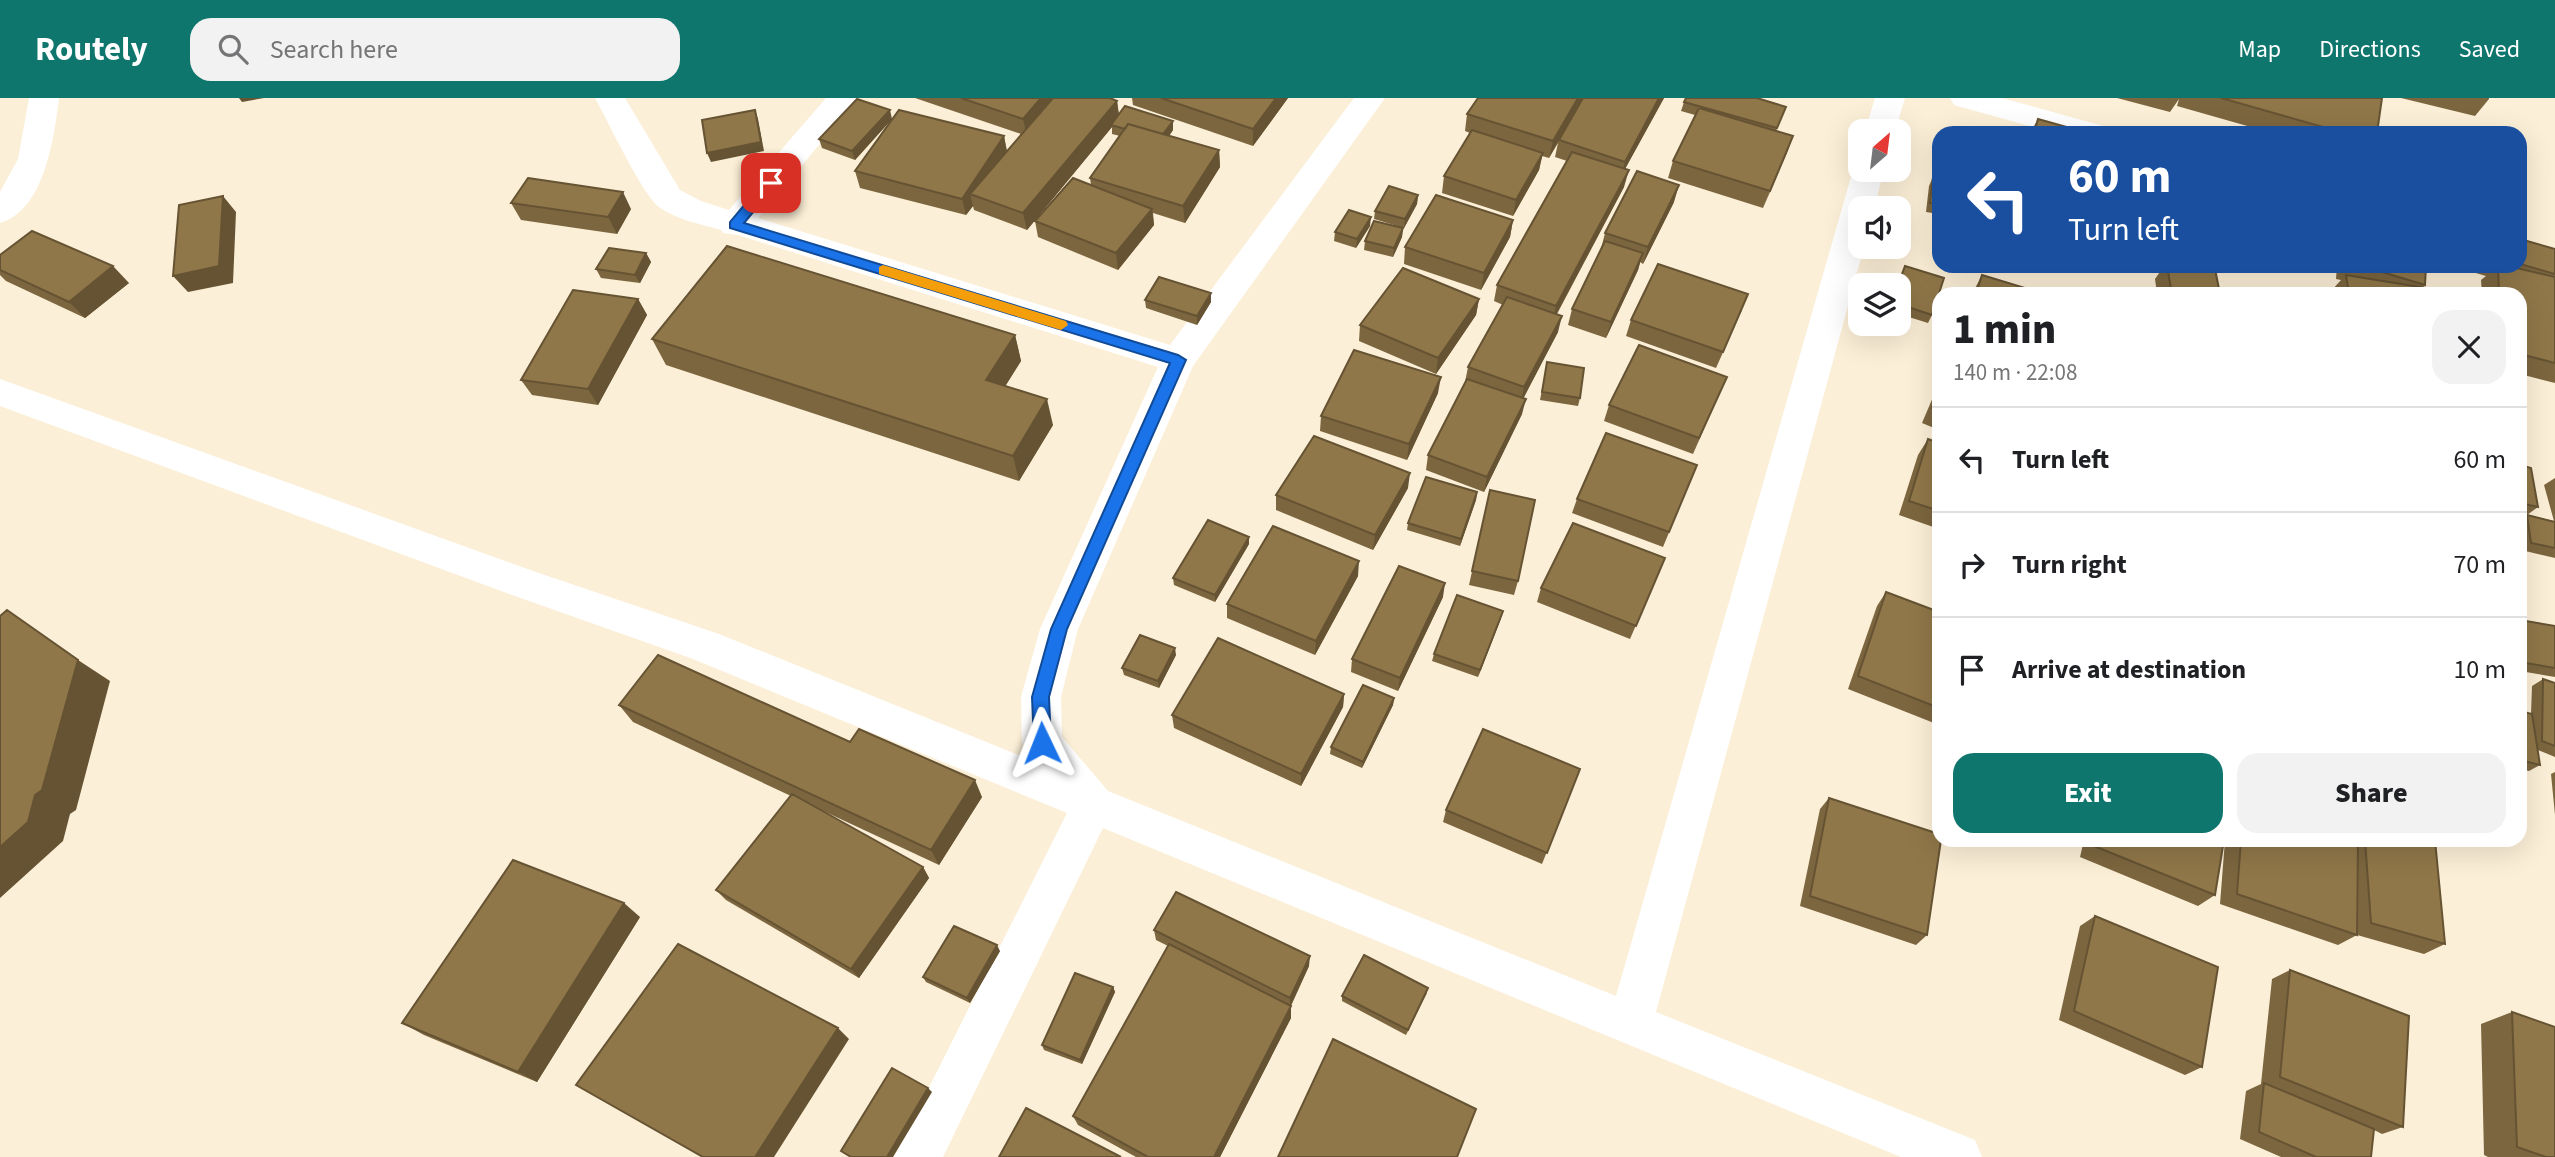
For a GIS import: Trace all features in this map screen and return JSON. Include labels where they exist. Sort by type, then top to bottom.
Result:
[{"type":"street","points":[[0,212],[15,197],[34,166],[44,98]]},
{"type":"street","points":[[610,98],[669,198],[690,209],[734,225],[1178,360]]},
{"type":"street","points":[[734,225],[843,98]]},
{"type":"street","points":[[1093,804],[1042,743],[1041,697],[1059,629],[1178,360],[1370,98]]},
{"type":"street","points":[[1884,119],[1890,98]]},
{"type":"street","points":[[1965,98],[2067,126]]},
{"type":"street","points":[[1630,1024],[1867,182]]},
{"type":"street","points":[[0,392],[528,585],[705,646],[1958,1157]]},
{"type":"street","points":[[918,1157],[1093,804]]},
{"type":"building","points":[[961,98],[1041,98],[1023,119]]},
{"type":"building","points":[[1053,98],[1110,98],[1117,101],[1023,213],[970,194]]},
{"type":"building","points":[[1161,98],[1276,98],[1253,129]]},
{"type":"building","points":[[1478,98],[1578,98],[1553,141],[1467,114]]},
{"type":"building","points":[[1583,98],[1659,98],[1625,162],[1559,140]]},
{"type":"building","points":[[1686,98],[1757,98],[1786,107],[1777,128],[1684,102]]},
{"type":"building","points":[[2221,98],[2382,98],[2378,126],[2319,126]]},
{"type":"building","points":[[857,99],[890,110],[852,151],[819,139]]},
{"type":"building","points":[[1125,106],[1173,121],[1163,134],[1128,124],[1125,129],[1111,125]]},
{"type":"building","points":[[1699,108],[1793,136],[1770,191],[1673,161]]},
{"type":"building","points":[[755,110],[761,142],[707,153],[702,120]]},
{"type":"building","points":[[899,110],[1004,136],[962,199],[855,171]]},
{"type":"building","points":[[2038,119],[2063,126],[2036,126]]},
{"type":"building","points":[[1128,124],[1219,150],[1183,206],[1090,178]]},
{"type":"building","points":[[1472,130],[1543,153],[1516,200],[1444,176]]},
{"type":"building","points":[[1572,152],[1629,170],[1556,306],[1497,285]]},
{"type":"building","points":[[1637,171],[1679,185],[1648,247],[1605,233]]},
{"type":"building","points":[[528,178],[623,192],[608,217],[511,203]]},
{"type":"building","points":[[1073,178],[1152,209],[1116,253],[1035,221]]},
{"type":"building","points":[[1389,186],[1418,195],[1405,219],[1375,211]]},
{"type":"building","points":[[1436,195],[1513,220],[1484,273],[1405,247]]},
{"type":"building","points":[[223,196],[219,266],[173,276],[179,205]]},
{"type":"building","points":[[1349,210],[1371,217],[1357,239],[1335,232]]},
{"type":"building","points":[[1374,221],[1403,228],[1394,248],[1365,241]]},
{"type":"building","points":[[32,231],[113,266],[69,302],[0,270],[0,255]]},
{"type":"building","points":[[1605,241],[1643,253],[1611,322],[1572,309]]},
{"type":"building","points":[[2527,241],[2555,249],[2555,274],[2527,266]]},
{"type":"building","points":[[727,246],[1015,335],[986,380],[1047,399],[1013,456],[652,339]]},
{"type":"building","points":[[609,248],[646,253],[635,275],[596,269]]},
{"type":"building","points":[[1658,264],[1748,294],[1723,352],[1631,320]]},
{"type":"building","points":[[1905,266],[1944,278],[1941,287],[1932,287],[1932,315],[1911,308],[1911,273],[1902,273]]},
{"type":"building","points":[[1403,268],[1479,299],[1438,358],[1360,325]]},
{"type":"building","points":[[2527,270],[2555,277],[2555,363],[2527,356],[2527,287],[2499,287],[2498,273],[2527,273]]},
{"type":"building","points":[[2168,273],[2216,273],[2219,287],[2171,287]]},
{"type":"building","points":[[2385,273],[2426,273],[2425,285]]},
{"type":"building","points":[[1982,275],[2022,287],[1978,287]]},
{"type":"building","points":[[2346,275],[2420,287],[2348,287]]},
{"type":"building","points":[[1159,277],[1211,293],[1197,316],[1145,300]]},
{"type":"building","points":[[573,290],[638,299],[588,389],[521,380]]},
{"type":"building","points":[[1507,297],[1562,316],[1524,387],[1468,367]]},
{"type":"building","points":[[1639,345],[1727,377],[1699,438],[1609,405]]},
{"type":"building","points":[[1354,350],[1441,377],[1409,444],[1321,416]]},
{"type":"building","points":[[1547,362],[1584,368],[1580,398],[1542,392]]},
{"type":"building","points":[[1467,379],[1526,399],[1487,477],[1428,455]]},
{"type":"building","points":[[1606,433],[1697,465],[1669,532],[1577,499]]},
{"type":"building","points":[[1314,436],[1410,473],[1375,535],[1276,495]]},
{"type":"building","points":[[1928,439],[1932,440],[1932,509],[1909,501]]},
{"type":"building","points":[[2527,467],[2531,468],[2538,507],[2527,505]]},
{"type":"building","points":[[1426,477],[1477,492],[1461,539],[1408,523]]},
{"type":"building","points":[[1490,490],[1535,500],[1518,581],[1472,571]]},
{"type":"building","points":[[2527,515],[2555,522],[2555,548],[2531,543]]},
{"type":"building","points":[[1208,520],[1249,537],[1215,595],[1173,578]]},
{"type":"building","points":[[1573,523],[1665,558],[1636,626],[1541,588]]},
{"type":"building","points":[[1273,526],[1359,561],[1316,641],[1227,604]]},
{"type":"building","points":[[1399,566],[1445,583],[1400,678],[1352,659]]},
{"type":"building","points":[[1886,592],[1932,609],[1932,705],[1858,676]]},
{"type":"building","points":[[1457,595],[1503,611],[1480,670],[1434,654]]},
{"type":"building","points":[[7,610],[78,660],[42,790],[35,795],[28,822],[0,847],[0,616]]},
{"type":"building","points":[[2527,621],[2555,626],[2555,668],[2527,663]]},
{"type":"building","points":[[1140,635],[1175,648],[1158,681],[1122,668]]},
{"type":"building","points":[[1218,638],[1344,694],[1301,774],[1172,715]]},
{"type":"building","points":[[658,655],[850,742],[859,729],[975,780],[931,850],[619,705]]},
{"type":"building","points":[[2543,679],[2555,683],[2555,746],[2542,741]]},
{"type":"building","points":[[1363,685],[1394,698],[1363,762],[1331,747]]},
{"type":"building","points":[[2527,713],[2532,714],[2540,765],[2527,762]]},
{"type":"building","points":[[1483,729],[1580,769],[1547,853],[1446,810]]},
{"type":"building","points":[[792,794],[923,867],[851,969],[716,890]]},
{"type":"building","points":[[1829,798],[1932,832],[1932,847],[1940,847],[1927,935],[1810,896]]},
{"type":"building","points":[[2096,847],[2223,847],[2215,895]]},
{"type":"building","points":[[2240,847],[2358,847],[2357,935],[2237,894]]},
{"type":"building","points":[[2366,847],[2436,847],[2445,944],[2371,923]]},
{"type":"building","points":[[513,860],[624,903],[518,1072],[402,1023]]},
{"type":"building","points":[[1176,892],[1310,956],[1290,998],[1154,930]]},
{"type":"building","points":[[2095,916],[2218,967],[2202,1067],[2074,1011]]},
{"type":"building","points":[[954,926],[997,945],[967,998],[923,977]]},
{"type":"building","points":[[678,944],[838,1028],[755,1157],[703,1157],[576,1085]]},
{"type":"building","points":[[1169,944],[1291,1006],[1214,1157],[1148,1157],[1073,1116]]},
{"type":"building","points":[[1364,955],[1428,988],[1408,1030],[1342,996]]},
{"type":"building","points":[[2290,970],[2409,1016],[2403,1127],[2280,1077]]},
{"type":"building","points":[[1075,973],[1113,987],[1080,1060],[1042,1045]]},
{"type":"building","points":[[2512,1012],[2555,1027],[2555,1157],[2546,1157],[2517,1147]]},
{"type":"building","points":[[1333,1039],[1476,1109],[1457,1157],[1278,1157]]},
{"type":"building","points":[[892,1068],[928,1088],[887,1157],[851,1157],[841,1151]]},
{"type":"building","points":[[2264,1083],[2374,1129],[2371,1157],[2316,1157],[2259,1132]]},
{"type":"building","points":[[1026,1108],[1121,1157],[999,1157]]},
{"type":"slow traffic","points":[[883,270],[1061,325]]},
{"type":"route","points":[[771,183],[734,225],[1178,360],[1059,629],[1041,697],[1042,743]]}]
